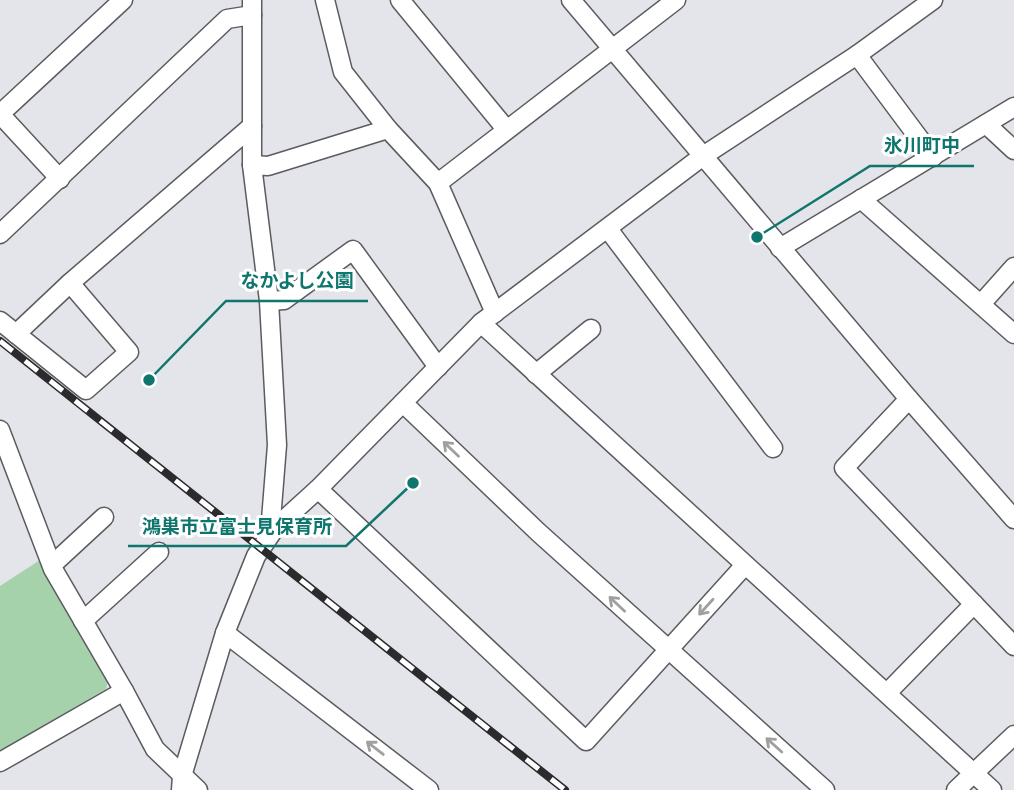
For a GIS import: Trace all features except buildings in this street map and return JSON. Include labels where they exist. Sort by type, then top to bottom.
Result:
[{"type":"street","points":[[60,179],[0,114],[123,0]]},
{"type":"street","points":[[325,0],[343,72],[388,128],[438,183],[488,318],[536,374],[992,790]]},
{"type":"street","points":[[400,0],[506,129]]},
{"type":"street","points":[[571,0],[1014,519]]},
{"type":"street","points":[[438,183],[676,0]]},
{"type":"street","points":[[181,783],[225,633],[256,556],[275,528],[318,489],[488,318],[703,156],[857,55],[933,0]]},
{"type":"street","points":[[0,234],[227,19],[252,8],[252,165],[269,301],[277,445],[271,520],[275,528]]},
{"type":"street","points":[[857,55],[933,157]]},
{"type":"street","points":[[780,248],[1014,107]]},
{"type":"street","points":[[986,124],[1014,150]]},
{"type":"street","points":[[16,334],[70,283],[252,126]]},
{"type":"street","points":[[252,165],[268,166],[388,128]]},
{"type":"street","points":[[861,199],[1014,334]]},
{"type":"street","points":[[608,229],[773,448]]},
{"type":"street","points":[[269,301],[284,300],[353,250],[438,367]]},
{"type":"street","points":[[981,304],[1014,267]]},
{"type":"street","points":[[0,321],[86,390],[129,352],[70,283]]},
{"type":"street","points":[[536,374],[592,329]]},
{"type":"street","points":[[909,399],[844,468],[1014,646]]},
{"type":"street","points":[[403,403],[538,532],[825,790]]},
{"type":"street","points":[[0,430],[52,565],[155,749],[181,783],[198,790]]},
{"type":"street","points":[[318,489],[586,741],[745,565]]},
{"type":"street","points":[[52,565],[104,517]]},
{"type":"street","points":[[83,621],[159,552]]},
{"type":"street","points":[[887,693],[974,604]]},
{"type":"street","points":[[225,633],[429,790]]},
{"type":"street","points":[[0,762],[124,691]]},
{"type":"street","points":[[956,790],[1014,735]]},
{"type":"green space","points":[[40,560],[108,681],[106,689],[0,751],[0,586]]},
{"type":"railway","points":[[0,341],[565,790]]},
{"type":"place","name":"氷川町中","points":[[757,237]]},
{"type":"place","name":"なかよし公園","points":[[149,380]]},
{"type":"place","name":"鴻巣市立富士見保育所","points":[[413,483]]}]
